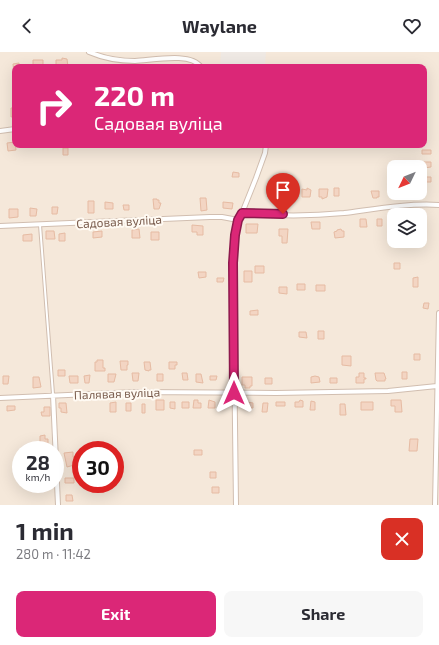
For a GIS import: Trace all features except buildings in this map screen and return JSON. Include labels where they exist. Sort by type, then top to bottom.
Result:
[{"type":"street","points":[[89,52],[102,56],[133,61],[163,56],[181,55],[191,57],[200,64]]},
{"type":"street","points":[[0,131],[12,129]]},
{"type":"street","points":[[236,505],[233,263],[235,235],[238,220],[242,213],[266,148]]},
{"type":"street","points":[[242,213],[336,213],[423,204],[439,205]]},
{"type":"street","name":"Садовая вуліца","points":[[0,226],[210,217],[222,217],[238,220]]},
{"type":"street","points":[[435,505],[439,313]]},
{"type":"street","name":"Палявая вуліца","points":[[0,398],[143,392],[234,393],[388,390],[437,386]]},
{"type":"street","points":[[53,395],[58,505]]},
{"type":"lane","points":[[40,224],[53,395]]},
{"type":"shaded area","points":[[0,52],[439,52],[439,505],[0,505]]},
{"type":"shaded area","points":[[221,52],[266,52],[265,64],[220,64]]},
{"type":"route","points":[[234,393],[233,263],[235,235],[238,220],[242,213],[283,214]]}]
